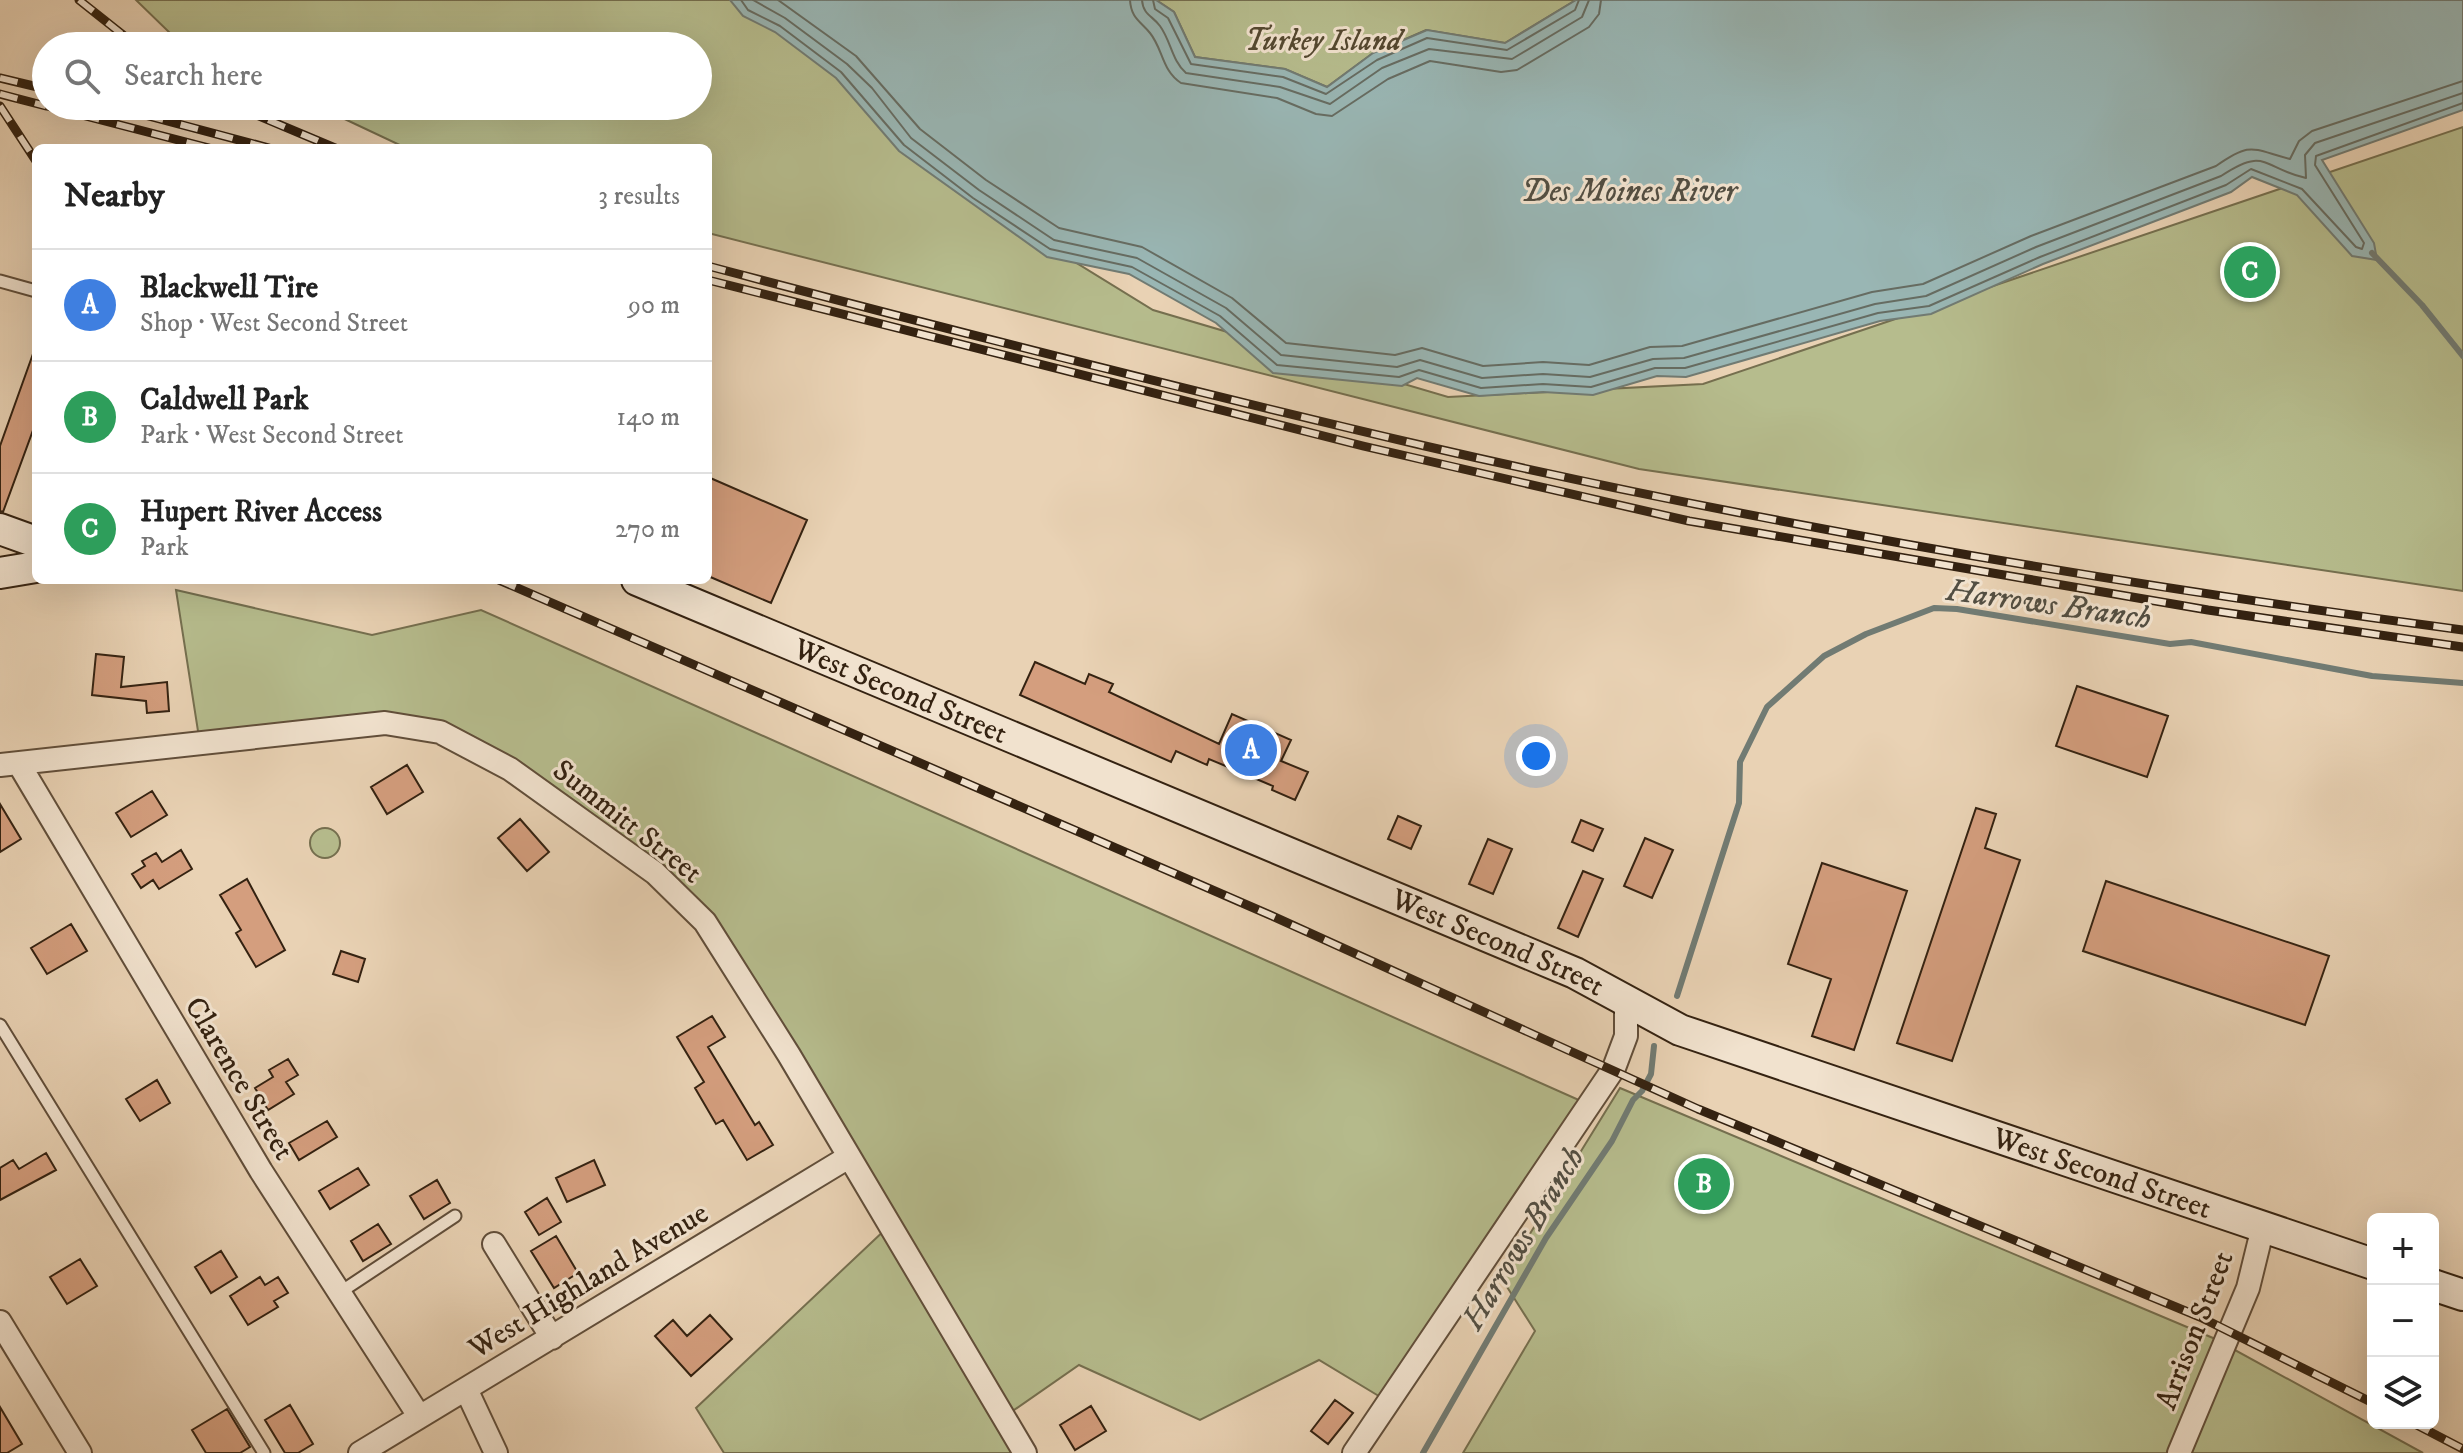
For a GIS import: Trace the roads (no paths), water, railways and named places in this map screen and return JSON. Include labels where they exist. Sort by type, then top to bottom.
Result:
[{"type":"main road","points":[[0,529],[32,541]]},
{"type":"main road","points":[[0,573],[32,568]]},
{"type":"main road","name":"West Second Street","points":[[647,584],[1575,973],[1680,1030],[2367,1262]]},
{"type":"main road","points":[[2439,1287],[2463,1295]]},
{"type":"street","name":"Summitt Street","points":[[10,765],[385,723],[440,732],[510,769],[655,873],[705,922],[789,1055],[847,1158],[1025,1453]]},
{"type":"street","name":"Clarence Street","points":[[10,765],[261,1171],[419,1416]]},
{"type":"street","points":[[1354,1453],[1614,1068],[1626,1036],[1626,1001]]},
{"type":"street","name":"West Highland Avenue","points":[[360,1453],[847,1158]]},
{"type":"street","name":"Arrison Street","points":[[2179,1453],[2248,1288],[2263,1227]]},
{"type":"street","points":[[494,1244],[552,1338]]},
{"type":"street","points":[[0,1322],[80,1453]]},
{"type":"street","points":[[466,1389],[496,1453]]},
{"type":"lane","points":[[0,281],[32,290]]},
{"type":"lane","points":[[0,1025],[264,1453]]},
{"type":"lane","points":[[339,1293],[455,1216]]},
{"type":"water","name":"Des Moines River","points":[[730,0],[1156,0],[1174,12],[1195,57],[1285,69],[1327,87],[1373,53],[1427,30],[1505,43],[1576,0],[2463,0],[2463,110],[2322,160],[2374,243],[2377,260],[2352,256],[2297,195],[2252,177],[2231,192],[2043,264],[1931,314],[1880,321],[1686,377],[1657,376],[1593,395],[1543,392],[1479,396],[1417,378],[1402,386],[1273,373],[1216,323],[1129,274],[1047,257],[899,151],[836,78],[775,32],[743,16]]},
{"type":"waterway","name":"Harrows Branch","points":[[2372,253],[2422,305],[2463,356]]},
{"type":"waterway","name":"Harrows Branch","points":[[1677,996],[1739,803],[1740,762],[1767,707],[1824,656],[1866,634],[1934,608],[1957,609],[2170,644],[2191,642],[2372,676],[2463,683]]},
{"type":"waterway","name":"Harrows Branch","points":[[1423,1453],[1546,1238],[1612,1141],[1633,1100],[1642,1091],[1651,1074],[1654,1046]]},
{"type":"railway","points":[[79,0],[119,32]]},
{"type":"railway","points":[[0,78],[32,86]]},
{"type":"railway","points":[[0,94],[32,102]]},
{"type":"railway","points":[[0,106],[32,155]]},
{"type":"railway","points":[[101,120],[194,144]]},
{"type":"railway","points":[[164,120],[254,144]]},
{"type":"railway","points":[[268,120],[325,144]]},
{"type":"railway","points":[[712,267],[1245,403],[1683,502],[2072,572],[2463,630]]},
{"type":"railway","points":[[712,281],[1363,446],[1689,521],[2208,610],[2463,647]]},
{"type":"railway","points":[[508,584],[1270,915],[1698,1109],[2200,1317],[2367,1400]]},
{"type":"railway","points":[[2425,1429],[2463,1449]]},
{"type":"place","name":"Hupert River Access","points":[[2250,272]]},
{"type":"place","name":"Blackwell Tire","points":[[1251,750]]},
{"type":"place","name":"Caldwell Park","points":[[1704,1184]]},
{"type":"park label","name":"Turkey Island","points":[[1323,40]]}]
